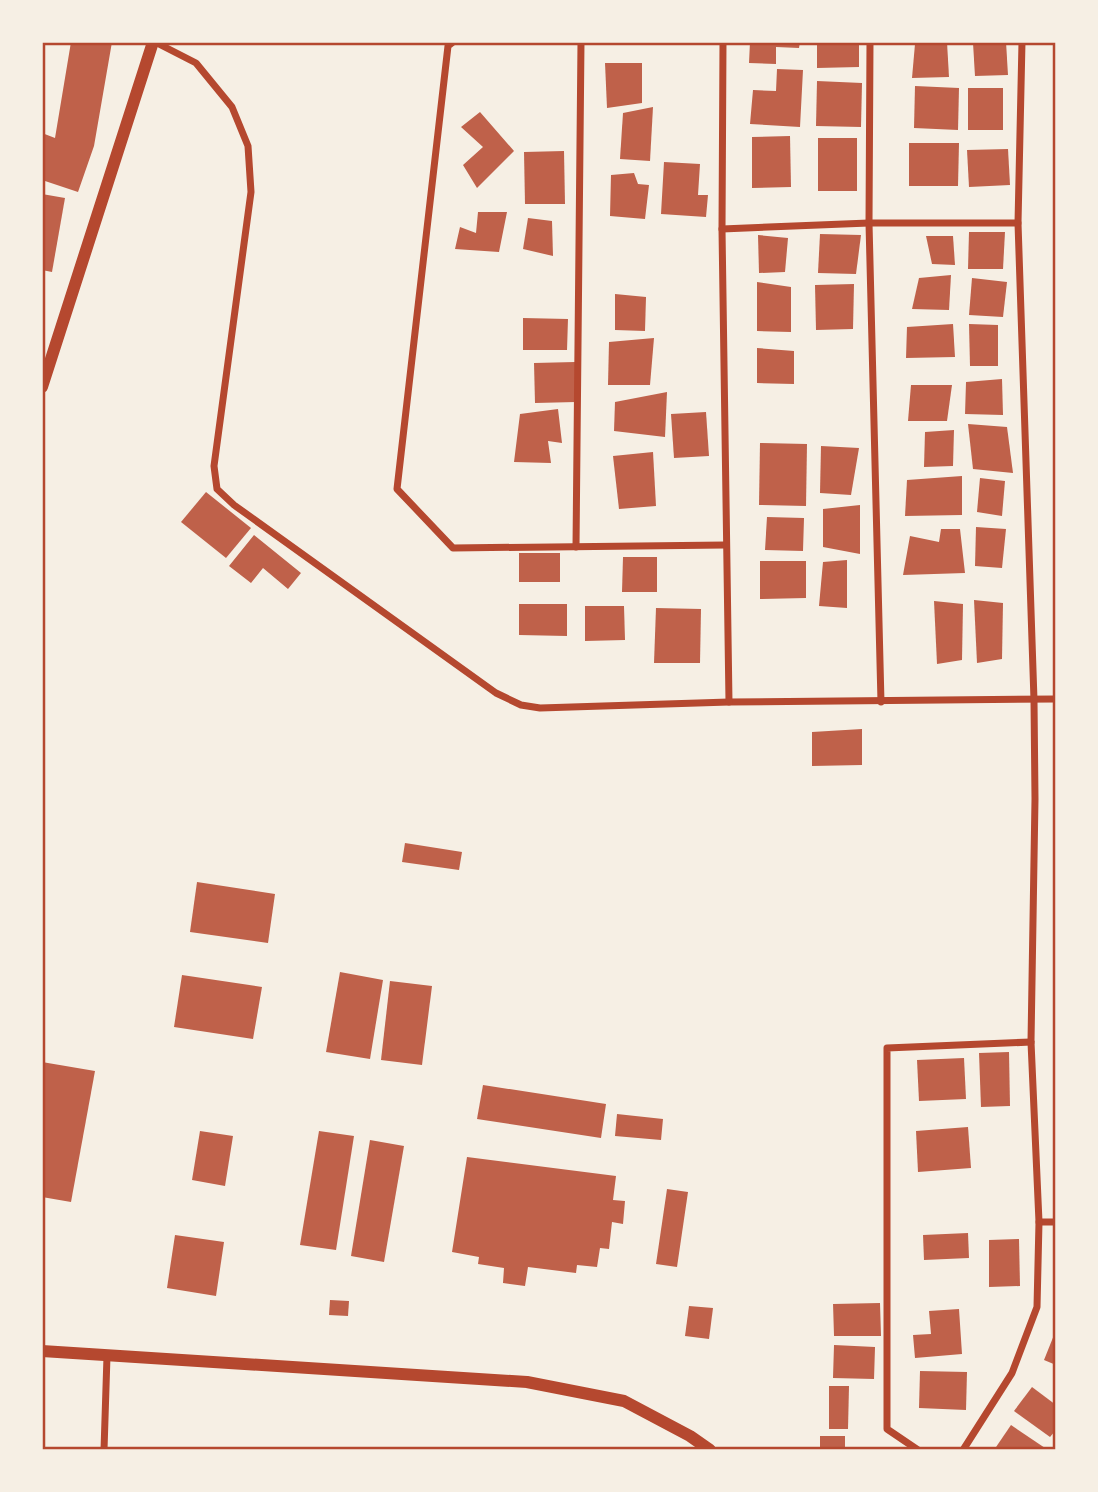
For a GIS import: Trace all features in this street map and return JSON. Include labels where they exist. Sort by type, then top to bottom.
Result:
[{"type":"street","points":[[42,387],[154,42],[196,63],[232,107],[248,146],[251,192],[214,466],[217,489],[234,505],[496,693],[521,705],[540,708],[729,702],[1056,699]]},
{"type":"street","points":[[453,42],[447,46],[397,489],[453,548],[725,545]]},
{"type":"street","points":[[576,547],[581,42]]},
{"type":"street","points":[[723,42],[722,229],[729,702]]},
{"type":"street","points":[[870,42],[869,223],[881,702]]},
{"type":"street","points":[[963,1450],[1012,1373],[1037,1307],[1038,1222],[1031,1042],[1034,699],[1018,223],[1022,42]]},
{"type":"street","points":[[722,229],[869,223],[1018,223]]},
{"type":"street","points":[[918,1450],[887,1429],[887,1048],[1031,1042]]},
{"type":"street","points":[[1038,1222],[1056,1222]]},
{"type":"street","points":[[42,1352],[527,1382],[624,1401],[690,1436],[710,1450]]},
{"type":"street","points":[[104,1450],[107,1356]]},
{"type":"building","points":[[71,42],[112,42],[94,146],[78,192],[42,180],[42,133],[55,138]]},
{"type":"building","points":[[750,42],[800,42],[799,48],[776,47],[776,64],[749,63]]},
{"type":"building","points":[[817,42],[859,42],[859,67],[817,68]]},
{"type":"building","points":[[947,42],[949,77],[912,78],[915,44]]},
{"type":"building","points":[[1006,42],[1008,75],[975,76],[973,43]]},
{"type":"building","points":[[605,63],[642,63],[642,103],[607,108]]},
{"type":"building","points":[[777,69],[803,70],[800,127],[750,124],[753,90],[776,91]]},
{"type":"building","points":[[817,81],[862,83],[861,127],[816,126]]},
{"type":"building","points":[[915,86],[959,88],[958,130],[914,128]]},
{"type":"building","points":[[968,88],[1003,88],[1003,130],[968,130]]},
{"type":"building","points":[[653,107],[650,161],[620,159],[623,113]]},
{"type":"building","points":[[480,112],[514,151],[477,188],[463,165],[483,147],[461,127]]},
{"type":"building","points":[[790,136],[791,187],[752,188],[752,137]]},
{"type":"building","points":[[818,138],[857,138],[857,191],[818,191]]},
{"type":"building","points":[[909,143],[959,143],[958,186],[909,186]]},
{"type":"building","points":[[1008,149],[1010,185],[969,187],[967,150]]},
{"type":"building","points":[[564,151],[565,204],[525,204],[524,152]]},
{"type":"building","points":[[664,162],[700,164],[698,195],[708,195],[706,217],[661,214]]},
{"type":"building","points":[[634,173],[638,184],[649,185],[645,219],[610,216],[611,175]]},
{"type":"building","points":[[42,194],[65,198],[52,272],[42,270]]},
{"type":"building","points":[[478,212],[507,212],[499,252],[455,249],[460,227],[476,233]]},
{"type":"building","points":[[528,218],[552,221],[553,256],[523,249]]},
{"type":"building","points":[[969,232],[1005,232],[1003,269],[968,269]]},
{"type":"building","points":[[820,234],[861,235],[856,274],[818,273]]},
{"type":"building","points":[[758,235],[788,238],[785,272],[759,273]]},
{"type":"building","points":[[926,236],[953,236],[955,265],[932,264]]},
{"type":"building","points":[[951,275],[949,310],[912,309],[919,278]]},
{"type":"building","points":[[972,278],[1007,282],[1003,317],[969,315]]},
{"type":"building","points":[[757,282],[791,287],[791,332],[757,331]]},
{"type":"building","points":[[854,284],[853,329],[816,330],[815,285]]},
{"type":"building","points":[[615,294],[646,297],[645,331],[615,330]]},
{"type":"building","points":[[523,318],[568,319],[567,350],[523,350]]},
{"type":"building","points":[[953,324],[955,357],[906,358],[907,327]]},
{"type":"building","points":[[969,324],[998,325],[998,366],[970,366]]},
{"type":"building","points":[[654,338],[650,385],[608,385],[609,342]]},
{"type":"building","points":[[757,348],[794,351],[794,384],[757,383]]},
{"type":"building","points":[[575,362],[576,402],[535,403],[534,363]]},
{"type":"building","points":[[1002,379],[1003,415],[965,414],[966,382]]},
{"type":"building","points":[[911,385],[952,385],[947,421],[908,421]]},
{"type":"building","points":[[667,392],[665,437],[614,431],[615,402]]},
{"type":"building","points":[[558,409],[562,443],[548,441],[551,463],[514,462],[520,414]]},
{"type":"building","points":[[706,412],[709,456],[674,458],[671,414]]},
{"type":"building","points":[[968,424],[1007,427],[1013,473],[973,469]]},
{"type":"building","points":[[954,430],[953,466],[924,467],[925,432]]},
{"type":"building","points":[[760,443],[807,444],[806,506],[759,505]]},
{"type":"building","points":[[821,446],[859,448],[851,495],[820,493]]},
{"type":"building","points":[[653,452],[656,506],[619,509],[613,456]]},
{"type":"building","points":[[962,476],[962,515],[905,516],[907,480]]},
{"type":"building","points":[[980,478],[1005,481],[1002,516],[977,512]]},
{"type":"building","points":[[206,492],[251,528],[226,558],[181,522]]},
{"type":"building","points":[[860,505],[860,554],[823,547],[823,509]]},
{"type":"building","points":[[767,517],[804,518],[803,551],[765,550]]},
{"type":"building","points":[[976,527],[1006,529],[1002,568],[975,566]]},
{"type":"building","points":[[941,529],[960,529],[965,573],[903,575],[910,536],[939,542]]},
{"type":"building","points":[[254,535],[301,573],[288,589],[263,568],[251,583],[229,566]]},
{"type":"building","points":[[519,553],[560,553],[560,582],[519,582]]},
{"type":"building","points":[[623,557],[657,557],[657,592],[622,592]]},
{"type":"building","points":[[847,560],[847,608],[819,606],[823,562]]},
{"type":"building","points":[[760,561],[806,561],[806,598],[760,599]]},
{"type":"building","points":[[974,600],[1003,603],[1002,659],[977,663]]},
{"type":"building","points":[[934,601],[963,604],[962,660],[937,664]]},
{"type":"building","points":[[519,604],[567,604],[567,636],[519,635]]},
{"type":"building","points":[[585,606],[624,606],[625,640],[585,641]]},
{"type":"building","points":[[656,608],[701,609],[700,663],[654,663]]},
{"type":"building","points":[[862,729],[862,765],[812,766],[812,732]]},
{"type":"building","points":[[405,843],[462,852],[459,870],[402,862]]},
{"type":"building","points":[[197,882],[275,894],[268,943],[190,932]]},
{"type":"building","points":[[340,972],[383,980],[370,1059],[326,1052]]},
{"type":"building","points":[[182,975],[262,987],[253,1039],[174,1027]]},
{"type":"building","points":[[390,981],[432,986],[422,1065],[381,1060]]},
{"type":"building","points":[[1009,1052],[1010,1106],[981,1107],[979,1053]]},
{"type":"building","points":[[964,1058],[966,1099],[919,1101],[917,1060]]},
{"type":"building","points":[[42,1062],[95,1071],[71,1202],[42,1197]]},
{"type":"building","points":[[483,1085],[606,1104],[601,1138],[477,1119]]},
{"type":"building","points":[[617,1114],[663,1119],[661,1140],[615,1136]]},
{"type":"building","points":[[968,1127],[971,1168],[918,1172],[916,1131]]},
{"type":"building","points":[[200,1131],[233,1136],[225,1186],[192,1180]]},
{"type":"building","points":[[319,1131],[354,1136],[336,1250],[300,1245]]},
{"type":"building","points":[[370,1140],[404,1146],[384,1262],[351,1256]]},
{"type":"building","points":[[467,1157],[616,1176],[613,1200],[625,1201],[623,1224],[612,1222],[609,1249],[600,1248],[597,1267],[577,1265],[576,1273],[528,1267],[525,1286],[503,1283],[504,1268],[478,1264],[479,1257],[452,1252]]},
{"type":"building","points":[[667,1189],[688,1192],[677,1267],[656,1264]]},
{"type":"building","points":[[968,1233],[969,1258],[924,1260],[923,1235]]},
{"type":"building","points":[[175,1235],[224,1242],[216,1296],[167,1288]]},
{"type":"building","points":[[1019,1239],[1020,1286],[989,1287],[989,1240]]},
{"type":"building","points":[[330,1300],[349,1301],[348,1316],[329,1315]]},
{"type":"building","points":[[880,1303],[881,1336],[834,1336],[833,1304]]},
{"type":"building","points":[[689,1306],[713,1308],[709,1339],[685,1336]]},
{"type":"building","points":[[959,1309],[962,1354],[915,1358],[913,1335],[931,1334],[929,1311]]},
{"type":"building","points":[[1056,1330],[1056,1365],[1044,1360]]},
{"type":"building","points":[[834,1345],[875,1347],[874,1379],[833,1378]]},
{"type":"building","points":[[920,1371],[967,1372],[966,1410],[919,1408]]},
{"type":"building","points":[[829,1386],[849,1386],[848,1429],[829,1429]]},
{"type":"building","points":[[1032,1387],[1056,1405],[1056,1430],[1050,1437],[1014,1411]]},
{"type":"building","points":[[1011,1425],[1048,1450],[994,1450]]},
{"type":"building","points":[[820,1436],[845,1436],[845,1450],[820,1450]]}]
